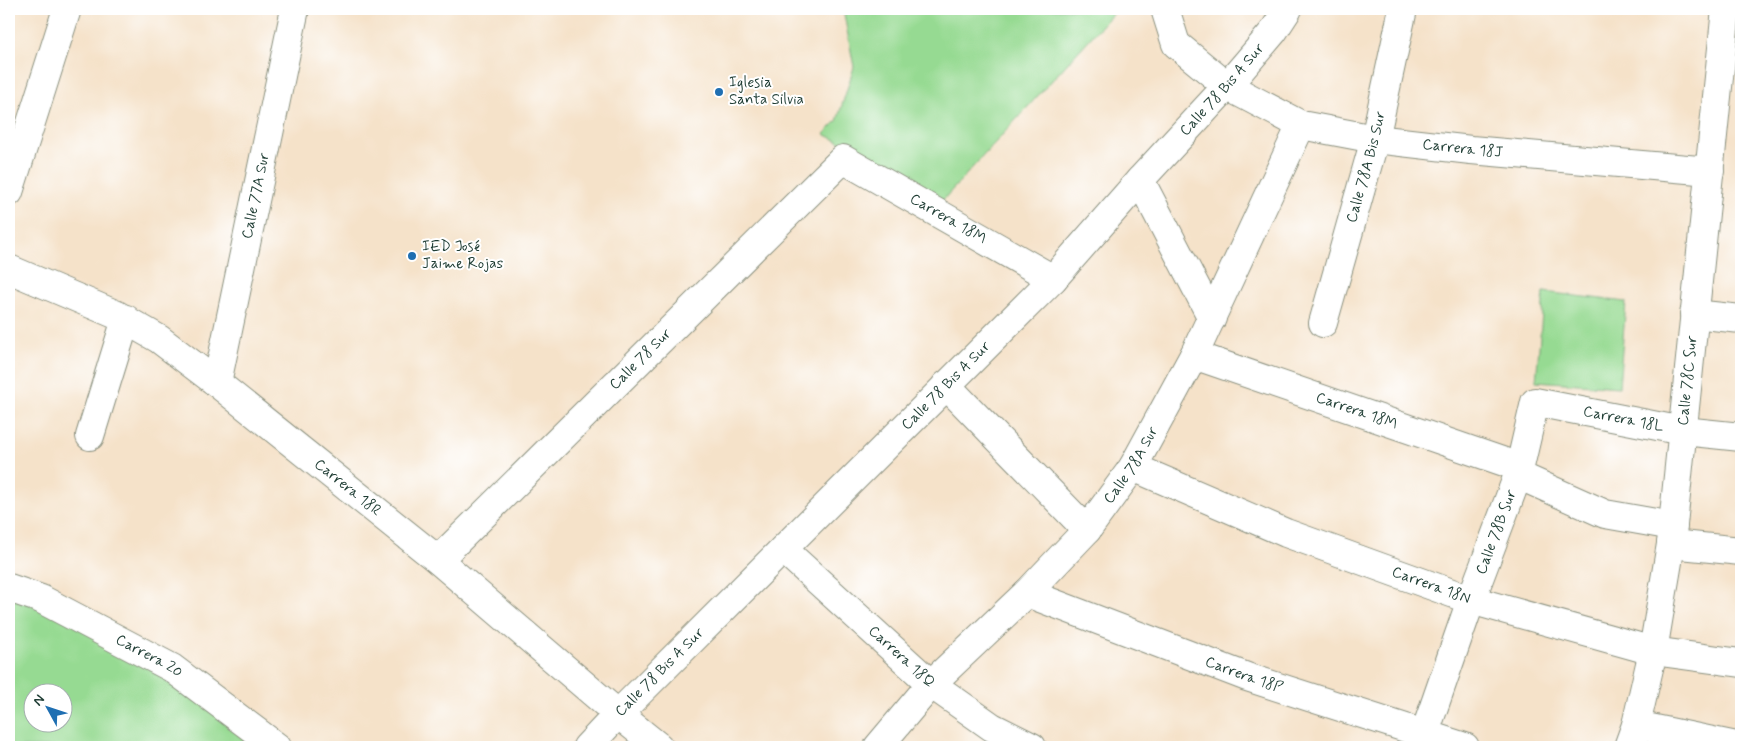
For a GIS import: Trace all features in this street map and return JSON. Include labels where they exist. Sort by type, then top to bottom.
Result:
[{"type":"street","points":[[9,192],[67,9]]},
{"type":"street","name":"Calle 77A Sur","points":[[217,383],[295,9]]},
{"type":"street","name":"Carrera 18J","points":[[1165,9],[1176,44],[1227,86],[1301,126],[1375,139],[1471,150],[1710,171]]},
{"type":"street","name":"Calle 78 Bis A Sur","points":[[587,747],[783,548],[1053,279],[1140,180],[1227,86],[1273,32],[1288,9]]},
{"type":"street","name":"Calle 78A Bis Sur","points":[[1323,323],[1375,139],[1403,9]]},
{"type":"street","name":"Calle 78C Sur","points":[[1632,736],[1653,651],[1672,535],[1726,9]]},
{"type":"street","name":"Calle 78A Sur","points":[[878,747],[931,684],[1028,593],[1087,530],[1133,467],[1194,355],[1301,126]]},
{"type":"street","name":"Carrera 18M","points":[[844,159],[1053,279]]},
{"type":"street","name":"Calle 78 Sur","points":[[438,560],[844,159]]},
{"type":"street","points":[[1140,180],[1212,318]]},
{"type":"street","name":"Carrera 18R","points":[[9,269],[126,319],[159,339],[217,383],[438,560],[659,747]]},
{"type":"street","points":[[1694,314],[1741,319]]},
{"type":"street","points":[[90,436],[126,319]]},
{"type":"street","name":"Carrera 18M","points":[[1194,355],[1518,471],[1605,514],[1672,535],[1741,551]]},
{"type":"street","points":[[946,385],[1087,530]]},
{"type":"street","name":"Carrera 18L","points":[[1535,402],[1682,431],[1741,437]]},
{"type":"street","name":"Calle 78B Sur","points":[[1422,740],[1518,471],[1535,402]]},
{"type":"street","name":"Carrera 18N","points":[[1133,467],[1286,533],[1471,600],[1653,651],[1741,664]]},
{"type":"street","name":"Carrera 18Q","points":[[783,548],[931,684],[992,727],[1032,747]]},
{"type":"street","name":"Carrera 20","points":[[9,588],[41,599],[172,668],[277,747]]},
{"type":"street","name":"Carrera 18P","points":[[1028,593],[1247,677],[1422,740],[1465,747]]},
{"type":"street","points":[[1632,736],[1741,747]]},
{"type":"green space","points":[[843,9],[1117,9],[942,201],[850,147],[824,134],[837,121],[854,67]]},
{"type":"green space","points":[[1544,292],[1626,302],[1619,387],[1536,381]]},
{"type":"green space","points":[[9,588],[41,599],[277,747],[9,747]]},
{"type":"place","name":"Iglesia Santa Silvia","points":[[719,92]]},
{"type":"place","name":"IED José Jaime Rojas","points":[[412,256]]}]
